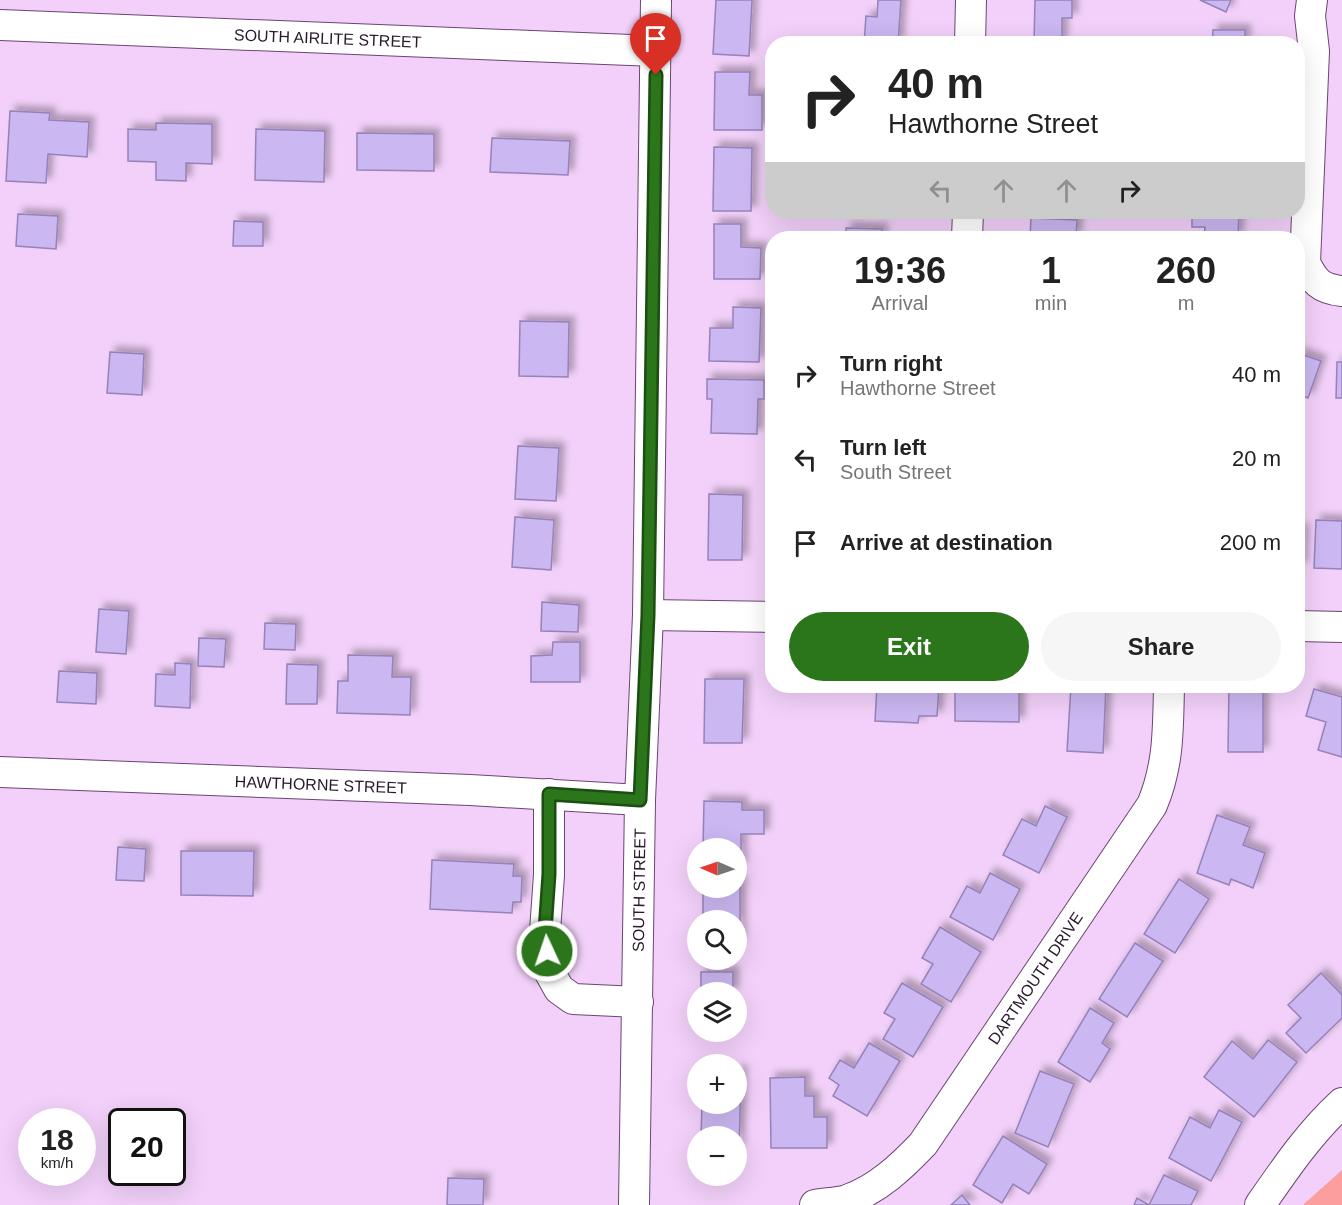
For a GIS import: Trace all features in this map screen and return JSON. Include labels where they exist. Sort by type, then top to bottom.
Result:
[{"type":"street","name":"SOUTH STREET","points":[[634,1205],[640,800],[648,615],[656,0]]},
{"type":"street","points":[[970,36],[971,0]]},
{"type":"street","points":[[1305,237],[1308,216],[1314,51],[1310,16],[1312,0]]},
{"type":"street","name":"SOUTH AIRLITE STREET","points":[[0,25],[656,51]]},
{"type":"street","points":[[1305,263],[1312,279],[1325,288],[1342,291]]},
{"type":"street","points":[[648,615],[765,617]]},
{"type":"street","points":[[1305,626],[1342,627]]},
{"type":"street","name":"DARTMOUTH DRIVE","points":[[814,1205],[846,1200],[867,1191],[901,1167],[923,1144],[1152,805],[1161,784],[1167,757],[1169,693]]},
{"type":"street","name":"HAWTHORNE STREET","points":[[0,772],[549,794],[640,800]]},
{"type":"street","points":[[549,794],[549,874],[545,931],[549,971],[559,989],[573,999],[638,1002]]},
{"type":"street","points":[[1260,1205],[1290,1163],[1330,1114],[1342,1103]]},
{"type":"shaded area","points":[[1342,1170],[1342,1205],[1304,1205],[1304,1204]]},
{"type":"building","points":[[716,0],[752,0],[749,56],[713,54]]},
{"type":"building","points":[[878,0],[901,0],[899,36],[865,36],[866,16],[877,17]]},
{"type":"building","points":[[1035,0],[1072,0],[1072,18],[1062,18],[1062,36],[1034,36]]},
{"type":"building","points":[[1200,0],[1231,0],[1226,12]]},
{"type":"building","points":[[1213,30],[1245,30],[1245,36],[1213,36]]},
{"type":"building","points":[[715,72],[750,72],[749,95],[762,95],[762,130],[714,130]]},
{"type":"building","points":[[10,111],[50,113],[49,120],[89,122],[87,157],[48,154],[46,183],[6,181]]},
{"type":"building","points":[[156,123],[212,124],[212,164],[186,163],[186,181],[156,180],[156,162],[128,161],[128,129],[156,130]]},
{"type":"building","points":[[256,129],[325,131],[324,182],[255,180]]},
{"type":"building","points":[[357,133],[434,134],[434,171],[357,170]]},
{"type":"building","points":[[492,138],[570,141],[568,175],[490,172]]},
{"type":"building","points":[[714,147],[752,148],[751,211],[713,211]]},
{"type":"building","points":[[18,214],[58,216],[56,249],[16,246]]},
{"type":"building","points":[[1031,219],[1077,220],[1076,231],[1030,231]]},
{"type":"building","points":[[1192,219],[1239,219],[1238,231],[1205,231],[1205,227],[1192,227]]},
{"type":"building","points":[[234,221],[263,222],[263,246],[233,246]]},
{"type":"building","points":[[714,224],[741,224],[741,247],[761,248],[760,279],[714,279]]},
{"type":"building","points":[[846,228],[882,229],[882,231],[846,231]]},
{"type":"building","points":[[733,307],[761,308],[759,362],[709,361],[710,328],[733,328]]},
{"type":"building","points":[[520,321],[569,322],[568,377],[519,376]]},
{"type":"building","points":[[110,352],[144,354],[142,395],[107,393]]},
{"type":"building","points":[[1305,355],[1321,361],[1308,398],[1305,397]]},
{"type":"building","points":[[1337,362],[1342,362],[1342,398],[1336,398]]},
{"type":"building","points":[[707,379],[764,380],[764,399],[758,399],[757,434],[711,433],[712,399],[707,399]]},
{"type":"building","points":[[518,446],[559,448],[556,501],[515,499]]},
{"type":"building","points":[[709,494],[743,495],[742,560],[708,560]]},
{"type":"building","points":[[515,517],[554,520],[551,570],[512,567]]},
{"type":"building","points":[[1316,520],[1342,521],[1342,569],[1314,568]]},
{"type":"building","points":[[542,602],[579,605],[578,632],[541,631]]},
{"type":"building","points":[[99,609],[129,611],[126,654],[96,652]]},
{"type":"building","points":[[265,623],[296,624],[295,650],[264,649]]},
{"type":"building","points":[[199,638],[226,639],[224,667],[198,666]]},
{"type":"building","points":[[553,642],[580,642],[580,682],[531,682],[531,656],[552,655]]},
{"type":"building","points":[[348,655],[393,656],[392,677],[411,677],[410,715],[337,713],[338,681],[348,681]]},
{"type":"building","points":[[175,663],[191,664],[190,708],[155,706],[156,674],[175,675]]},
{"type":"building","points":[[287,664],[318,665],[317,704],[286,704]]},
{"type":"building","points":[[59,671],[97,673],[96,704],[57,702]]},
{"type":"building","points":[[705,679],[744,679],[742,743],[704,743]]},
{"type":"building","points":[[1314,689],[1342,697],[1342,757],[1318,750],[1326,722],[1306,716]]},
{"type":"building","points":[[877,693],[939,693],[937,716],[919,716],[918,723],[875,721]]},
{"type":"building","points":[[955,693],[1019,693],[1019,722],[955,721]]},
{"type":"building","points":[[1071,693],[1106,693],[1103,753],[1067,751]]},
{"type":"building","points":[[1229,693],[1263,693],[1263,752],[1228,752]]},
{"type":"building","points":[[704,801],[742,802],[742,810],[764,810],[764,834],[741,834],[741,838],[703,838]]},
{"type":"building","points":[[1045,806],[1067,817],[1039,873],[1003,855],[1022,819],[1036,826]]},
{"type":"building","points":[[1217,815],[1250,827],[1243,845],[1265,853],[1253,888],[1231,879],[1229,885],[1197,873]]},
{"type":"building","points":[[118,847],[146,849],[144,881],[116,880]]},
{"type":"building","points":[[181,851],[254,851],[253,896],[181,895]]},
{"type":"building","points":[[432,860],[514,864],[513,876],[522,876],[521,902],[513,902],[512,913],[430,909]]},
{"type":"building","points":[[990,873],[1020,889],[993,940],[950,917],[967,886],[980,893]]},
{"type":"building","points":[[1179,879],[1209,899],[1175,953],[1144,934]]},
{"type":"building","points":[[703,898],[740,898],[740,910],[703,910]]},
{"type":"building","points":[[940,927],[981,952],[951,1002],[921,984],[933,964],[922,958]]},
{"type":"building","points":[[1135,943],[1163,961],[1127,1017],[1099,999]]},
{"type":"building","points":[[701,972],[733,972],[733,982],[701,982]]},
{"type":"building","points":[[1321,973],[1342,995],[1342,1018],[1306,1053],[1286,1033],[1301,1018],[1288,1005]]},
{"type":"building","points":[[902,983],[943,1007],[913,1057],[883,1039],[895,1019],[884,1013]]},
{"type":"building","points":[[1090,1008],[1114,1023],[1102,1043],[1110,1049],[1090,1082],[1058,1062]]},
{"type":"building","points":[[1268,1040],[1297,1062],[1254,1117],[1204,1077],[1232,1041],[1253,1059]]},
{"type":"building","points":[[869,1043],[900,1061],[867,1116],[833,1096],[839,1085],[829,1078],[840,1060],[854,1068]]},
{"type":"building","points":[[1040,1071],[1074,1084],[1048,1147],[1015,1133]]},
{"type":"building","points":[[805,1077],[805,1096],[814,1096],[814,1117],[827,1117],[827,1148],[771,1148],[770,1078]]},
{"type":"building","points":[[1219,1110],[1242,1122],[1211,1181],[1169,1158],[1190,1117],[1210,1128]]},
{"type":"building","points":[[702,1114],[740,1114],[740,1126],[701,1126]]},
{"type":"building","points":[[1003,1136],[1047,1164],[1029,1194],[1013,1184],[1002,1203],[973,1185]]},
{"type":"building","points":[[1164,1175],[1198,1191],[1191,1205],[1149,1205]]},
{"type":"building","points":[[448,1178],[484,1179],[483,1205],[447,1205]]},
{"type":"building","points":[[962,1195],[970,1205],[951,1205]]},
{"type":"building","points":[[1137,1198],[1149,1205],[1134,1205]]},
{"type":"route","points":[[547,951],[545,931],[549,874],[549,794],[640,800],[648,615],[656,75]]}]
